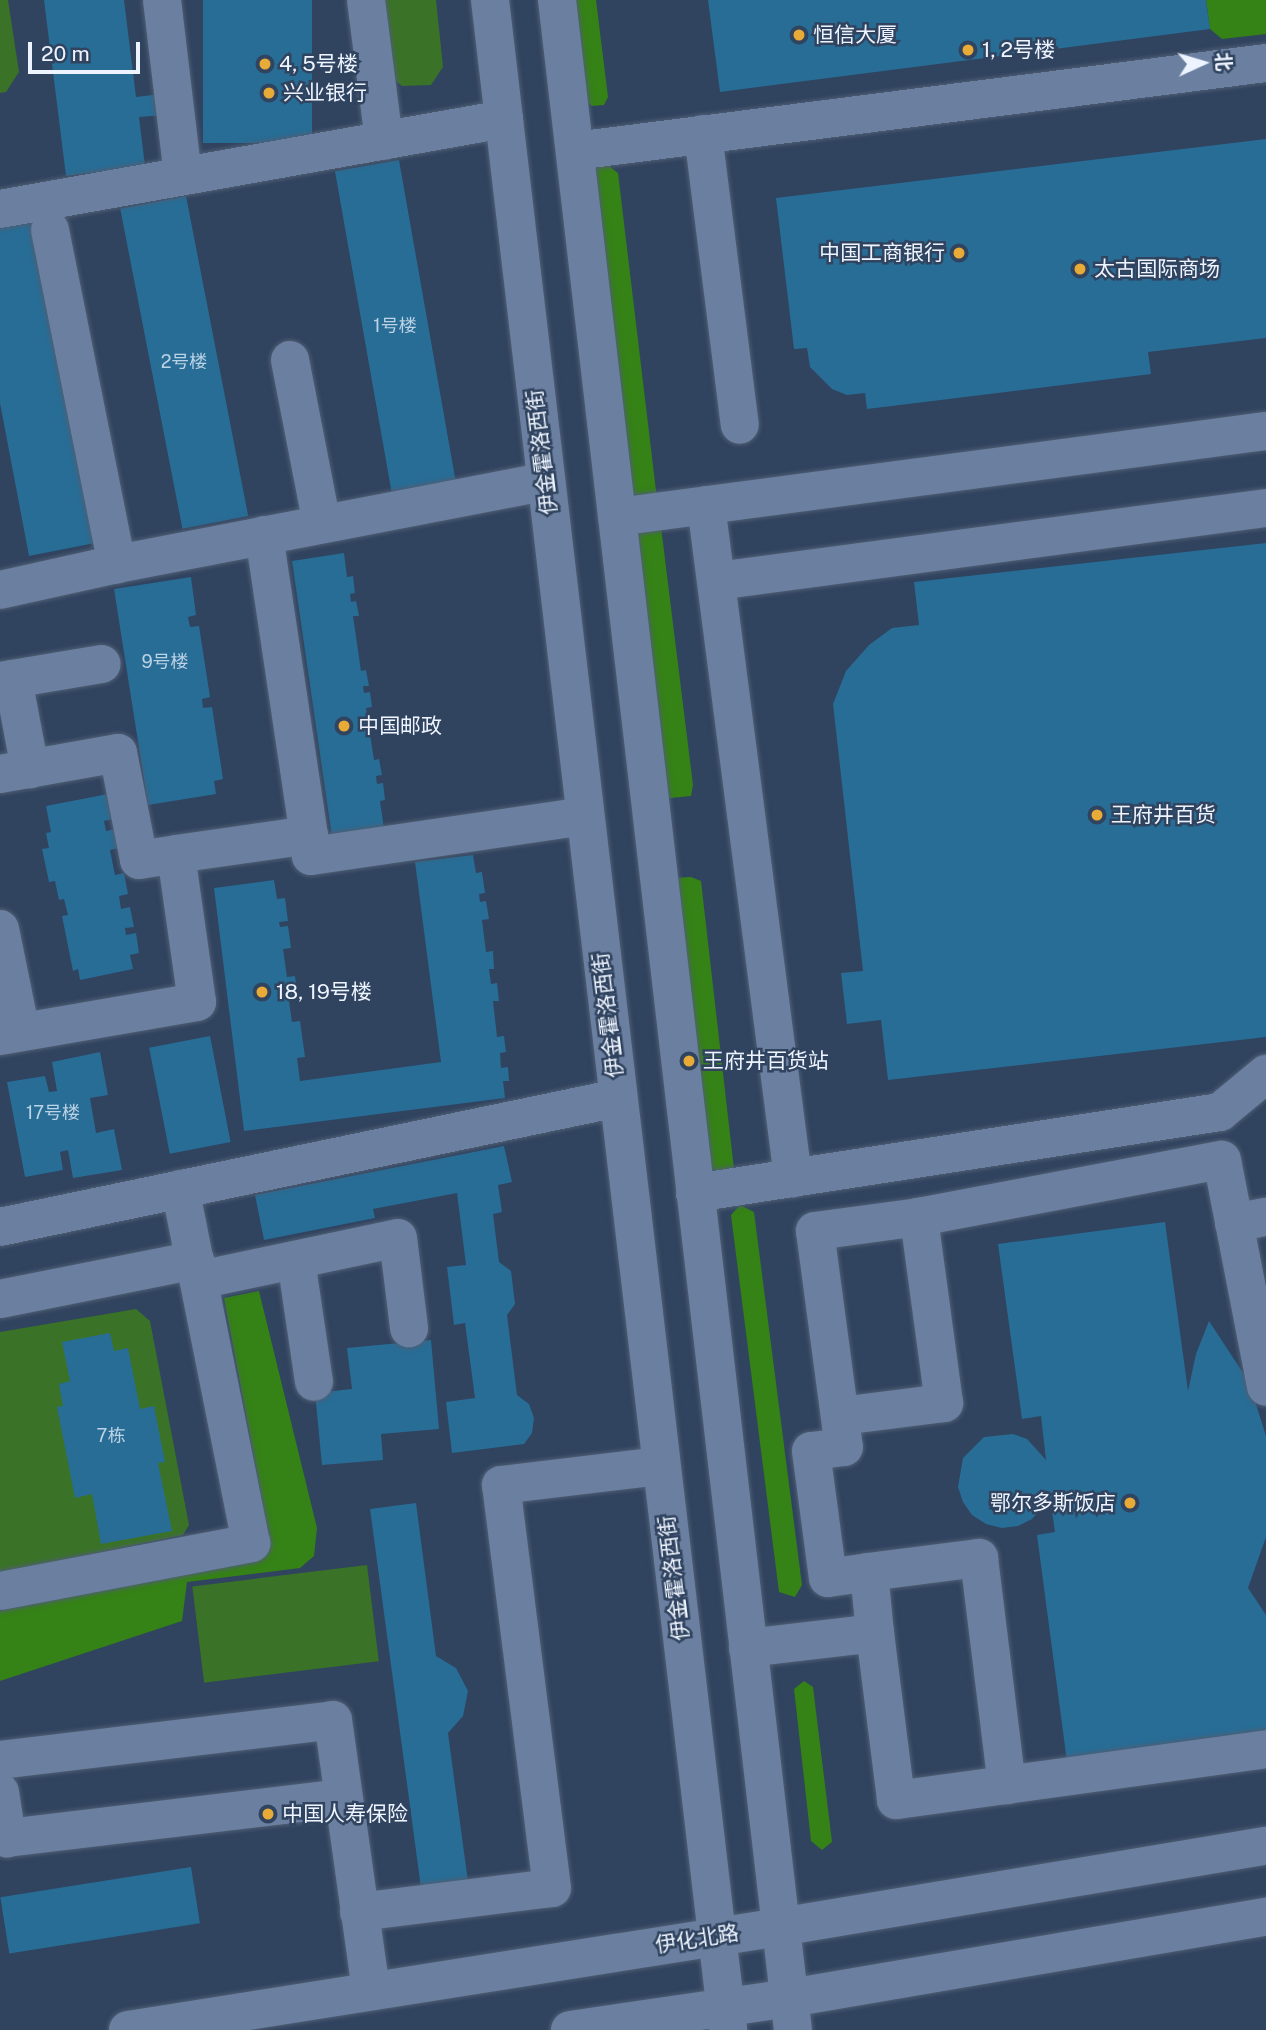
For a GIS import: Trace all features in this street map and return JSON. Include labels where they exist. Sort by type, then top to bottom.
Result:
[{"type":"street","points":[[162,0],[183,176]]},
{"type":"street","points":[[366,0],[384,141]]},
{"type":"street","name":"伊金霍洛西街","points":[[490,0],[726,2018]]},
{"type":"street","points":[[557,0],[792,2014]]},
{"type":"street","points":[[575,151],[1266,63]]},
{"type":"street","points":[[0,209],[504,119]]},
{"type":"street","points":[[703,134],[740,425]]},
{"type":"street","points":[[50,230],[117,564]]},
{"type":"street","points":[[290,360],[322,524]]},
{"type":"street","points":[[617,517],[1266,431]]},
{"type":"street","points":[[0,590],[117,564],[546,481]]},
{"type":"street","points":[[706,505],[793,1178]]},
{"type":"street","points":[[717,581],[1266,508]]},
{"type":"street","points":[[264,535],[311,856],[585,816]]},
{"type":"street","points":[[102,664],[6,680],[15,771],[118,753],[139,860],[309,835]]},
{"type":"street","points":[[0,929],[11,1034],[197,1002],[176,854]]},
{"type":"street","points":[[695,1193],[1220,1112],[1266,1074]]},
{"type":"street","points":[[0,1227],[618,1098]]},
{"type":"street","points":[[1007,1785],[979,1558],[828,1578],[811,1451],[844,1447],[815,1231],[919,1217],[1222,1160],[1250,1220],[1266,1387]]},
{"type":"street","points":[[0,1591],[251,1542],[180,1189]]},
{"type":"street","points":[[841,1416],[944,1403],[919,1217]]},
{"type":"street","points":[[0,1299],[197,1270],[296,1260],[398,1238],[409,1328]]},
{"type":"street","points":[[296,1260],[314,1382]]},
{"type":"street","points":[[359,1912],[552,1888],[501,1485],[661,1466]]},
{"type":"street","points":[[869,1572],[896,1800],[1266,1749]]},
{"type":"street","points":[[748,1648],[876,1633]]},
{"type":"street","points":[[0,1760],[333,1720],[371,1991]]},
{"type":"street","points":[[0,1792],[7,1838],[344,1798]]},
{"type":"street","name":"伊化北路","points":[[128,2030],[780,1927],[1266,1846]]},
{"type":"street","points":[[569,2030],[792,2014],[1266,1917]]},
{"type":"green space","points":[[0,0],[8,0],[19,72],[6,92],[0,93]]},
{"type":"green space","points":[[377,0],[436,0],[443,67],[431,85],[402,86],[386,73]]},
{"type":"green space","points":[[570,0],[596,0],[608,97],[604,105],[592,106],[581,97]]},
{"type":"green space","points":[[1206,0],[1266,0],[1266,34],[1222,39],[1210,29]]},
{"type":"green space","points":[[609,166],[618,173],[657,499],[624,496],[596,167]]},
{"type":"green space","points":[[661,527],[693,785],[691,796],[661,799],[627,532]]},
{"type":"green space","points":[[691,877],[701,881],[735,1178],[707,1175],[674,878]]},
{"type":"green space","points":[[740,1205],[754,1212],[802,1585],[795,1597],[779,1592],[731,1215]]},
{"type":"green space","points":[[259,1291],[317,1528],[314,1556],[300,1568],[187,1582],[182,1621],[0,1681],[0,1611],[262,1554],[269,1537],[224,1298]]},
{"type":"green space","points":[[136,1309],[150,1321],[189,1525],[183,1535],[0,1573],[0,1332]]},
{"type":"green space","points":[[367,1565],[379,1661],[204,1683],[192,1586]]},
{"type":"green space","points":[[804,1681],[813,1687],[832,1842],[822,1850],[811,1841],[794,1689]]},
{"type":"building","points":[[44,0],[124,0],[136,97],[161,94],[163,115],[139,117],[145,166],[66,176]]},
{"type":"building","name":"4, 5号楼","points":[[203,0],[312,0],[312,143],[203,143]]},
{"type":"building","points":[[708,0],[1206,0],[1210,29],[720,92]]},
{"type":"building","points":[[1266,139],[1266,338],[1148,352],[1151,374],[867,409],[865,393],[847,395],[832,389],[810,367],[807,348],[794,349],[776,198]]},
{"type":"building","points":[[399,160],[455,480],[391,491],[335,171]]},
{"type":"building","points":[[186,196],[248,516],[182,529],[120,209]]},
{"type":"building","points":[[33,220],[95,543],[29,556],[0,403],[0,226]]},
{"type":"building","points":[[1266,543],[1266,1037],[888,1080],[881,1020],[847,1024],[841,973],[863,971],[833,704],[846,671],[869,645],[892,628],[919,625],[914,582]]},
{"type":"building","points":[[344,553],[347,577],[353,576],[355,593],[350,594],[351,602],[356,601],[359,616],[353,616],[361,671],[366,670],[369,686],[363,686],[364,693],[370,692],[372,707],[366,708],[374,760],[379,759],[382,775],[376,776],[377,784],[383,783],[385,800],[380,801],[384,829],[332,837],[292,561]]},
{"type":"building","points":[[191,577],[196,615],[188,617],[190,627],[199,626],[210,697],[202,699],[203,708],[212,707],[223,779],[214,781],[216,794],[148,805],[114,589]]},
{"type":"building","points":[[108,794],[113,819],[104,821],[106,831],[115,829],[119,848],[110,850],[115,875],[124,873],[128,894],[119,896],[121,909],[130,907],[134,927],[125,928],[126,935],[136,933],[139,953],[130,955],[133,969],[80,980],[78,969],[73,971],[62,916],[68,915],[64,899],[59,900],[55,881],[49,882],[42,849],[49,848],[46,833],[51,832],[46,806]]},
{"type":"building","name":"18, 19号楼","points":[[473,855],[476,873],[482,872],[485,893],[479,894],[480,902],[486,901],[489,919],[482,920],[486,952],[493,951],[494,969],[489,969],[491,984],[497,983],[499,1001],[493,1001],[497,1037],[504,1036],[506,1052],[500,1053],[501,1068],[508,1067],[509,1081],[503,1081],[505,1098],[244,1131],[214,888],[274,880],[277,899],[285,898],[288,921],[279,922],[280,927],[288,926],[291,948],[283,949],[287,977],[295,976],[298,1000],[289,1001],[292,1022],[300,1021],[305,1057],[297,1058],[300,1081],[441,1062],[415,862]]},
{"type":"building","points":[[210,1036],[231,1142],[170,1154],[149,1048]]},
{"type":"building","points":[[100,1052],[108,1095],[90,1098],[96,1133],[114,1129],[122,1170],[73,1178],[68,1150],[60,1152],[63,1170],[25,1177],[7,1082],[45,1076],[49,1092],[57,1091],[52,1062]]},
{"type":"building","points":[[504,1146],[512,1182],[498,1185],[502,1212],[493,1214],[499,1262],[511,1271],[515,1304],[507,1315],[517,1395],[529,1404],[534,1418],[532,1433],[524,1444],[452,1453],[446,1402],[475,1398],[465,1323],[454,1325],[447,1267],[466,1265],[457,1193],[373,1209],[375,1218],[264,1240],[255,1195]]},
{"type":"building","points":[[1165,1222],[1188,1391],[1196,1354],[1209,1321],[1249,1382],[1266,1436],[1266,1537],[1248,1588],[1266,1615],[1266,1736],[1067,1762],[1037,1535],[1055,1532],[1049,1491],[1043,1506],[1032,1519],[1018,1526],[1002,1528],[986,1524],[972,1515],[963,1502],[958,1487],[963,1458],[984,1437],[1013,1434],[1027,1439],[1046,1460],[1041,1416],[1022,1419],[998,1244]]},
{"type":"building","points":[[110,1333],[114,1351],[128,1348],[140,1409],[154,1406],[165,1462],[158,1463],[172,1531],[101,1544],[92,1494],[75,1498],[57,1407],[63,1406],[59,1384],[70,1381],[62,1342]]},
{"type":"building","points":[[431,1340],[439,1429],[381,1434],[383,1460],[322,1465],[315,1393],[352,1389],[347,1348]]},
{"type":"building","points":[[416,1503],[436,1656],[456,1668],[468,1691],[463,1716],[448,1733],[468,1882],[421,1888],[370,1509]]},
{"type":"building","points":[[191,1867],[200,1923],[9,1953],[0,1897]]},
{"type":"place","name":"恒信大厦","points":[[799,35]]},
{"type":"place","name":"1, 2号楼","points":[[968,50]]},
{"type":"place","name":"4, 5号楼","points":[[265,64]]},
{"type":"place","name":"兴业银行","points":[[269,93]]},
{"type":"place","name":"中国工商银行","points":[[959,253]]},
{"type":"place","name":"太古国际商场","points":[[1080,269]]},
{"type":"place","name":"中国邮政","points":[[344,726]]},
{"type":"place","name":"王府井百货","points":[[1097,815]]},
{"type":"place","name":"18, 19号楼","points":[[262,992]]},
{"type":"place","name":"王府井百货站","points":[[689,1061]]},
{"type":"place","name":"鄂尔多斯饭店","points":[[1130,1503]]},
{"type":"place","name":"中国人寿保险","points":[[268,1814]]}]
